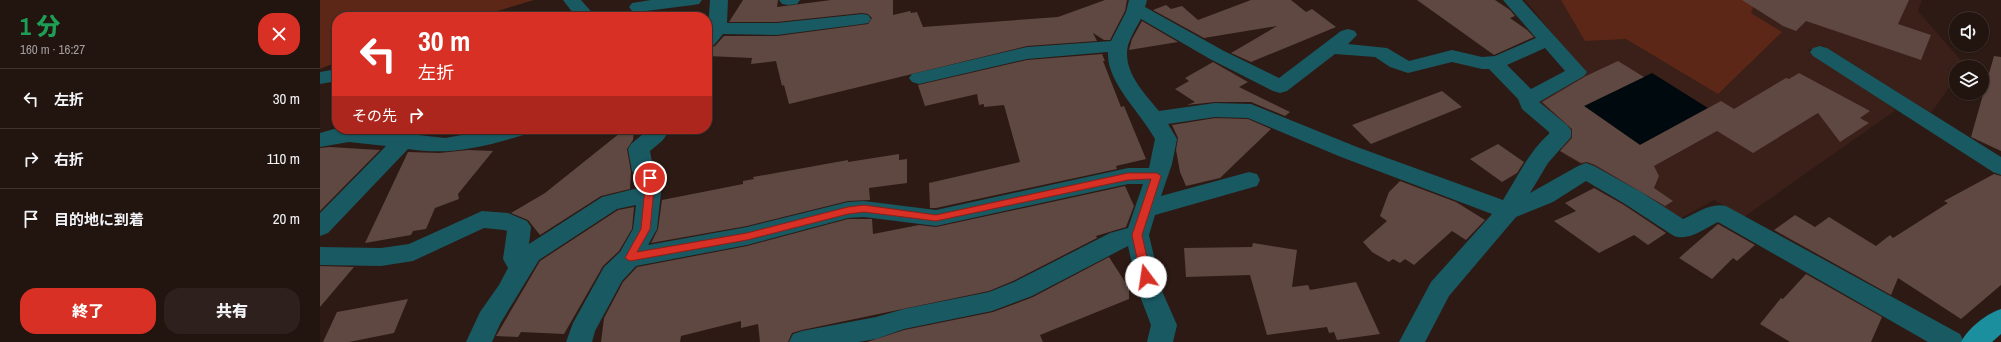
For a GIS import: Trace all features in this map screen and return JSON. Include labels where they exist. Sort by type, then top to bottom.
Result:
[{"type":"main road","points":[[1974,342],[2001,319]]},
{"type":"street","points":[[572,0],[577,8],[582,12]]},
{"type":"street","points":[[638,7],[693,0]]},
{"type":"street","points":[[719,0],[713,34],[777,29],[862,19]]},
{"type":"street","points":[[1512,0],[1577,72],[1532,97],[1528,97]]},
{"type":"street","points":[[1160,342],[1164,325],[1150,291],[1137,235],[1161,164],[1166,139],[1154,119],[1132,94],[1119,65],[1118,46],[1137,5],[1204,48],[1280,87],[1348,35]]},
{"type":"street","points":[[1330,48],[1380,52],[1397,63],[1408,67],[1452,56],[1482,63],[1494,63],[1548,40]]},
{"type":"street","points":[[919,78],[1027,53],[1118,46]]},
{"type":"street","points":[[1820,52],[2001,167]]},
{"type":"street","points":[[1412,342],[1440,289],[1508,211],[1549,146],[1560,136],[1560,130],[1529,104],[1528,97],[1498,68]]},
{"type":"street","points":[[320,78],[332,76]]},
{"type":"street","points":[[320,82],[332,82]]},
{"type":"street","points":[[1154,119],[1214,110],[1251,112],[1349,152],[1508,211],[1545,196],[1586,171],[1633,198],[1682,230],[1718,212],[1951,342]]},
{"type":"street","points":[[320,140],[331,136],[356,136],[445,145],[482,140],[503,134]]},
{"type":"street","points":[[579,342],[582,330],[613,274],[630,258],[646,229],[650,178],[643,171],[639,149],[657,134]]},
{"type":"street","points":[[320,227],[403,141]]},
{"type":"street","points":[[630,258],[747,236],[848,210],[864,209],[936,218],[1128,176],[1157,176]]},
{"type":"street","points":[[1146,209],[1249,180]]},
{"type":"street","points":[[479,342],[489,319],[508,292],[521,267],[531,254],[610,203],[650,193]]},
{"type":"street","points":[[320,256],[381,257],[414,252],[482,219],[508,222],[519,227],[515,259],[521,267]]},
{"type":"street","points":[[802,342],[876,328],[904,319],[992,301],[1023,289],[1118,239],[1137,235]]},
{"type":"shaded area","points":[[320,0],[534,0],[494,12],[332,12],[332,64],[320,69]]},
{"type":"shaded area","points":[[1525,0],[1922,0],[1918,11],[1949,47],[1949,52],[1954,52],[1961,60],[1949,60],[1949,88],[1931,113],[1824,46],[1807,50],[1896,110],[1744,217],[1714,200],[1681,218],[1638,198],[1565,155],[1537,98],[1585,74]]},
{"type":"shaded area","points":[[1561,0],[1756,0],[1751,13],[1782,32],[1718,94],[1626,39],[1585,41]]},
{"type":"shaded area","points":[[1652,73],[1708,108],[1640,145],[1584,106]]},
{"type":"building","points":[[743,0],[778,0],[777,7],[831,0],[893,0],[893,15],[910,11],[911,13],[917,12],[923,27],[1058,17],[1105,0],[1127,0],[1125,11],[1110,40],[1104,40],[1093,33],[1097,41],[1027,46],[789,104],[784,85],[782,86],[776,61],[751,64],[752,58],[712,56],[712,47],[715,46],[724,36],[777,36],[868,24],[872,18],[868,14],[862,13],[777,22],[729,22]]},
{"type":"building","points":[[1251,0],[1291,0],[1306,12],[1312,9],[1336,27],[1251,62],[1231,53],[1277,26],[1204,38],[1153,10],[1166,5],[1171,9],[1182,6],[1198,20]]},
{"type":"building","points":[[1417,0],[1495,0],[1510,10],[1515,16],[1510,18],[1534,37],[1494,55]]},
{"type":"building","points":[[1742,0],[1909,0],[1898,24],[1931,35],[1921,60],[1806,21],[1796,31],[1783,26]]},
{"type":"building","points":[[1142,21],[1178,42],[1129,50],[1132,39]]},
{"type":"building","points":[[1102,54],[1105,61],[1103,61],[1121,107],[1124,106],[1146,159],[1116,166],[1117,169],[936,208],[930,208],[929,183],[1020,162],[1004,105],[984,107],[984,104],[979,105],[977,94],[925,106],[918,85],[1027,60]]},
{"type":"building","points":[[1994,56],[2001,57],[2001,151],[1971,137],[1982,100],[1989,100],[1989,74]]},
{"type":"building","points":[[1618,61],[1644,77],[1584,106],[1640,145],[1721,101],[1734,109],[1786,78],[1789,79],[1799,73],[1870,111],[1860,118],[1869,123],[1840,142],[1818,113],[1753,153],[1717,131],[1654,166],[1659,176],[1654,188],[1673,201],[1665,206],[1595,165],[1587,162],[1581,163],[1560,151],[1572,138],[1572,129],[1542,102],[1586,76]]},
{"type":"building","points":[[1213,62],[1248,82],[1239,87],[1290,112],[1285,116],[1251,102],[1215,102],[1187,105],[1195,102],[1175,89],[1189,81],[1185,78]]},
{"type":"building","points":[[1442,91],[1462,107],[1371,144],[1352,125]]},
{"type":"building","points":[[1215,118],[1248,119],[1271,129],[1220,178],[1186,186],[1180,172],[1176,150],[1178,138],[1172,125]]},
{"type":"building","points":[[619,134],[634,134],[633,140],[627,149],[631,172],[630,189],[601,196],[540,235],[528,220],[511,213],[545,193]]},
{"type":"building","points":[[1498,144],[1524,162],[1517,173],[1502,182],[1470,159]]},
{"type":"building","points":[[329,147],[380,150],[320,211],[320,148]]},
{"type":"building","points":[[468,150],[493,151],[458,194],[459,199],[435,208],[426,229],[413,231],[411,235],[365,243],[408,152],[439,153]]},
{"type":"building","points":[[899,154],[899,160],[907,159],[907,183],[869,188],[870,200],[848,201],[747,226],[651,243],[658,229],[662,200],[743,184],[743,181],[754,179],[753,177],[848,160],[848,162]]},
{"type":"building","points":[[1994,174],[2001,176],[2001,285],[1961,319],[1898,278],[1891,295],[1774,230],[1795,215],[1815,227],[1829,217],[1876,246],[1890,235],[1893,238],[1948,203],[1944,201]]},
{"type":"building","points":[[1400,181],[1456,202],[1485,220],[1466,240],[1452,231],[1414,265],[1405,259],[1400,263],[1393,259],[1389,262],[1372,252],[1363,242],[1387,221],[1380,216],[1389,192]]},
{"type":"building","points":[[1125,186],[1134,206],[1126,227],[1096,236],[1097,238],[1013,281],[989,291],[802,330],[792,333],[788,342],[760,342],[758,324],[741,328],[741,321],[681,336],[680,342],[601,342],[604,318],[623,282],[637,267],[747,246],[848,219],[872,219],[873,234],[919,225],[936,227]]},
{"type":"building","points":[[1594,188],[1624,205],[1666,233],[1648,245],[1634,235],[1599,253],[1554,221],[1576,211],[1565,203]]},
{"type":"building","points":[[634,207],[632,229],[619,251],[603,266],[564,334],[521,332],[518,337],[496,336],[540,261],[618,210]]},
{"type":"building","points":[[1718,224],[1755,245],[1737,261],[1733,258],[1712,279],[1679,258]]},
{"type":"building","points":[[1253,243],[1297,250],[1292,287],[1308,285],[1310,290],[1356,282],[1380,334],[1337,340],[1334,332],[1329,333],[1327,327],[1267,335],[1250,275],[1186,277],[1184,248],[1252,247]]},
{"type":"building","points":[[1109,257],[1129,288],[1129,299],[1040,335],[1043,342],[867,342],[904,330],[993,312],[1033,297]]},
{"type":"building","points":[[320,266],[354,267],[320,307]]},
{"type":"building","points":[[1806,274],[1882,317],[1871,342],[1790,342],[1760,324],[1781,298],[1783,299]]},
{"type":"building","points":[[408,299],[394,333],[349,342],[323,342],[337,312]]},
{"type":"route","points":[[650,178],[646,229],[630,258],[747,236],[848,210],[864,209],[936,218],[1128,176],[1157,176],[1137,235],[1146,277]]}]
